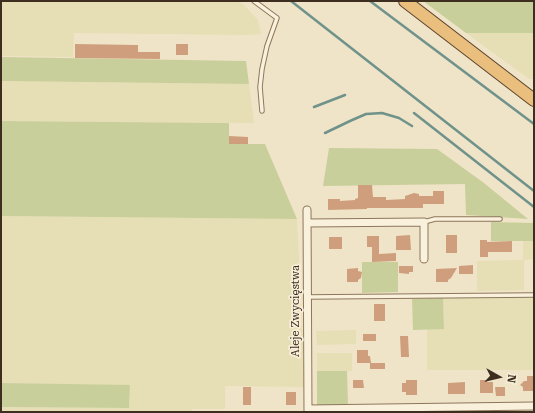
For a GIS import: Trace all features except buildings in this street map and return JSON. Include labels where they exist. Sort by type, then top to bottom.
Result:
[{"type":"highway","points":[[405,1],[534,100]]},
{"type":"street","name":"Aleje Zwycięstwa","points":[[307,210],[308,410]]},
{"type":"street","points":[[307,223],[424,222],[424,259]]},
{"type":"street","points":[[308,410],[534,406]]},
{"type":"lane","points":[[254,1],[277,18],[267,46],[262,69],[260,87],[262,111]]},
{"type":"lane","points":[[424,222],[435,219],[500,219]]},
{"type":"lane","points":[[307,297],[534,295]]},
{"type":"shaded area","points":[[1,1],[237,1],[244,5],[258,20],[261,34],[74,33],[73,57],[1,56]]},
{"type":"shaded area","points":[[466,33],[534,33],[534,79],[529,79]]},
{"type":"shaded area","points":[[1,81],[249,84],[254,123],[1,121]]},
{"type":"shaded area","points":[[1,216],[297,219],[305,387],[225,386],[225,409],[192,409],[191,412],[1,412],[1,407],[129,408],[130,386],[1,383]]},
{"type":"shaded area","points":[[523,241],[534,241],[534,259],[524,260],[524,290],[477,291],[477,261],[523,260]]},
{"type":"shaded area","points":[[534,296],[534,370],[427,370],[427,329],[444,329],[443,298],[512,298]]},
{"type":"shaded area","points":[[356,330],[356,344],[317,345],[316,331]]},
{"type":"shaded area","points":[[317,353],[352,353],[352,371],[317,371]]},
{"type":"green space","points":[[423,1],[534,1],[534,33],[466,33]]},
{"type":"green space","points":[[1,57],[246,61],[249,84],[1,81]]},
{"type":"green space","points":[[1,121],[229,123],[229,144],[265,144],[297,219],[1,216]]},
{"type":"green space","points":[[329,148],[437,149],[484,183],[528,219],[466,215],[465,184],[323,186]]},
{"type":"green space","points":[[491,222],[534,223],[534,241],[491,241]]},
{"type":"green space","points":[[362,262],[398,262],[398,292],[362,293]]},
{"type":"green space","points":[[443,298],[444,329],[413,330],[412,299]]},
{"type":"green space","points":[[317,371],[347,371],[348,405],[317,405]]},
{"type":"green space","points":[[1,383],[130,385],[129,408],[1,407]]},
{"type":"waterway","points":[[291,1],[534,191]]},
{"type":"waterway","points":[[370,1],[534,124]]},
{"type":"waterway","points":[[314,107],[345,95]]},
{"type":"waterway","points":[[325,133],[366,114],[382,113],[399,118],[412,126]]},
{"type":"waterway","points":[[414,113],[534,207]]}]
